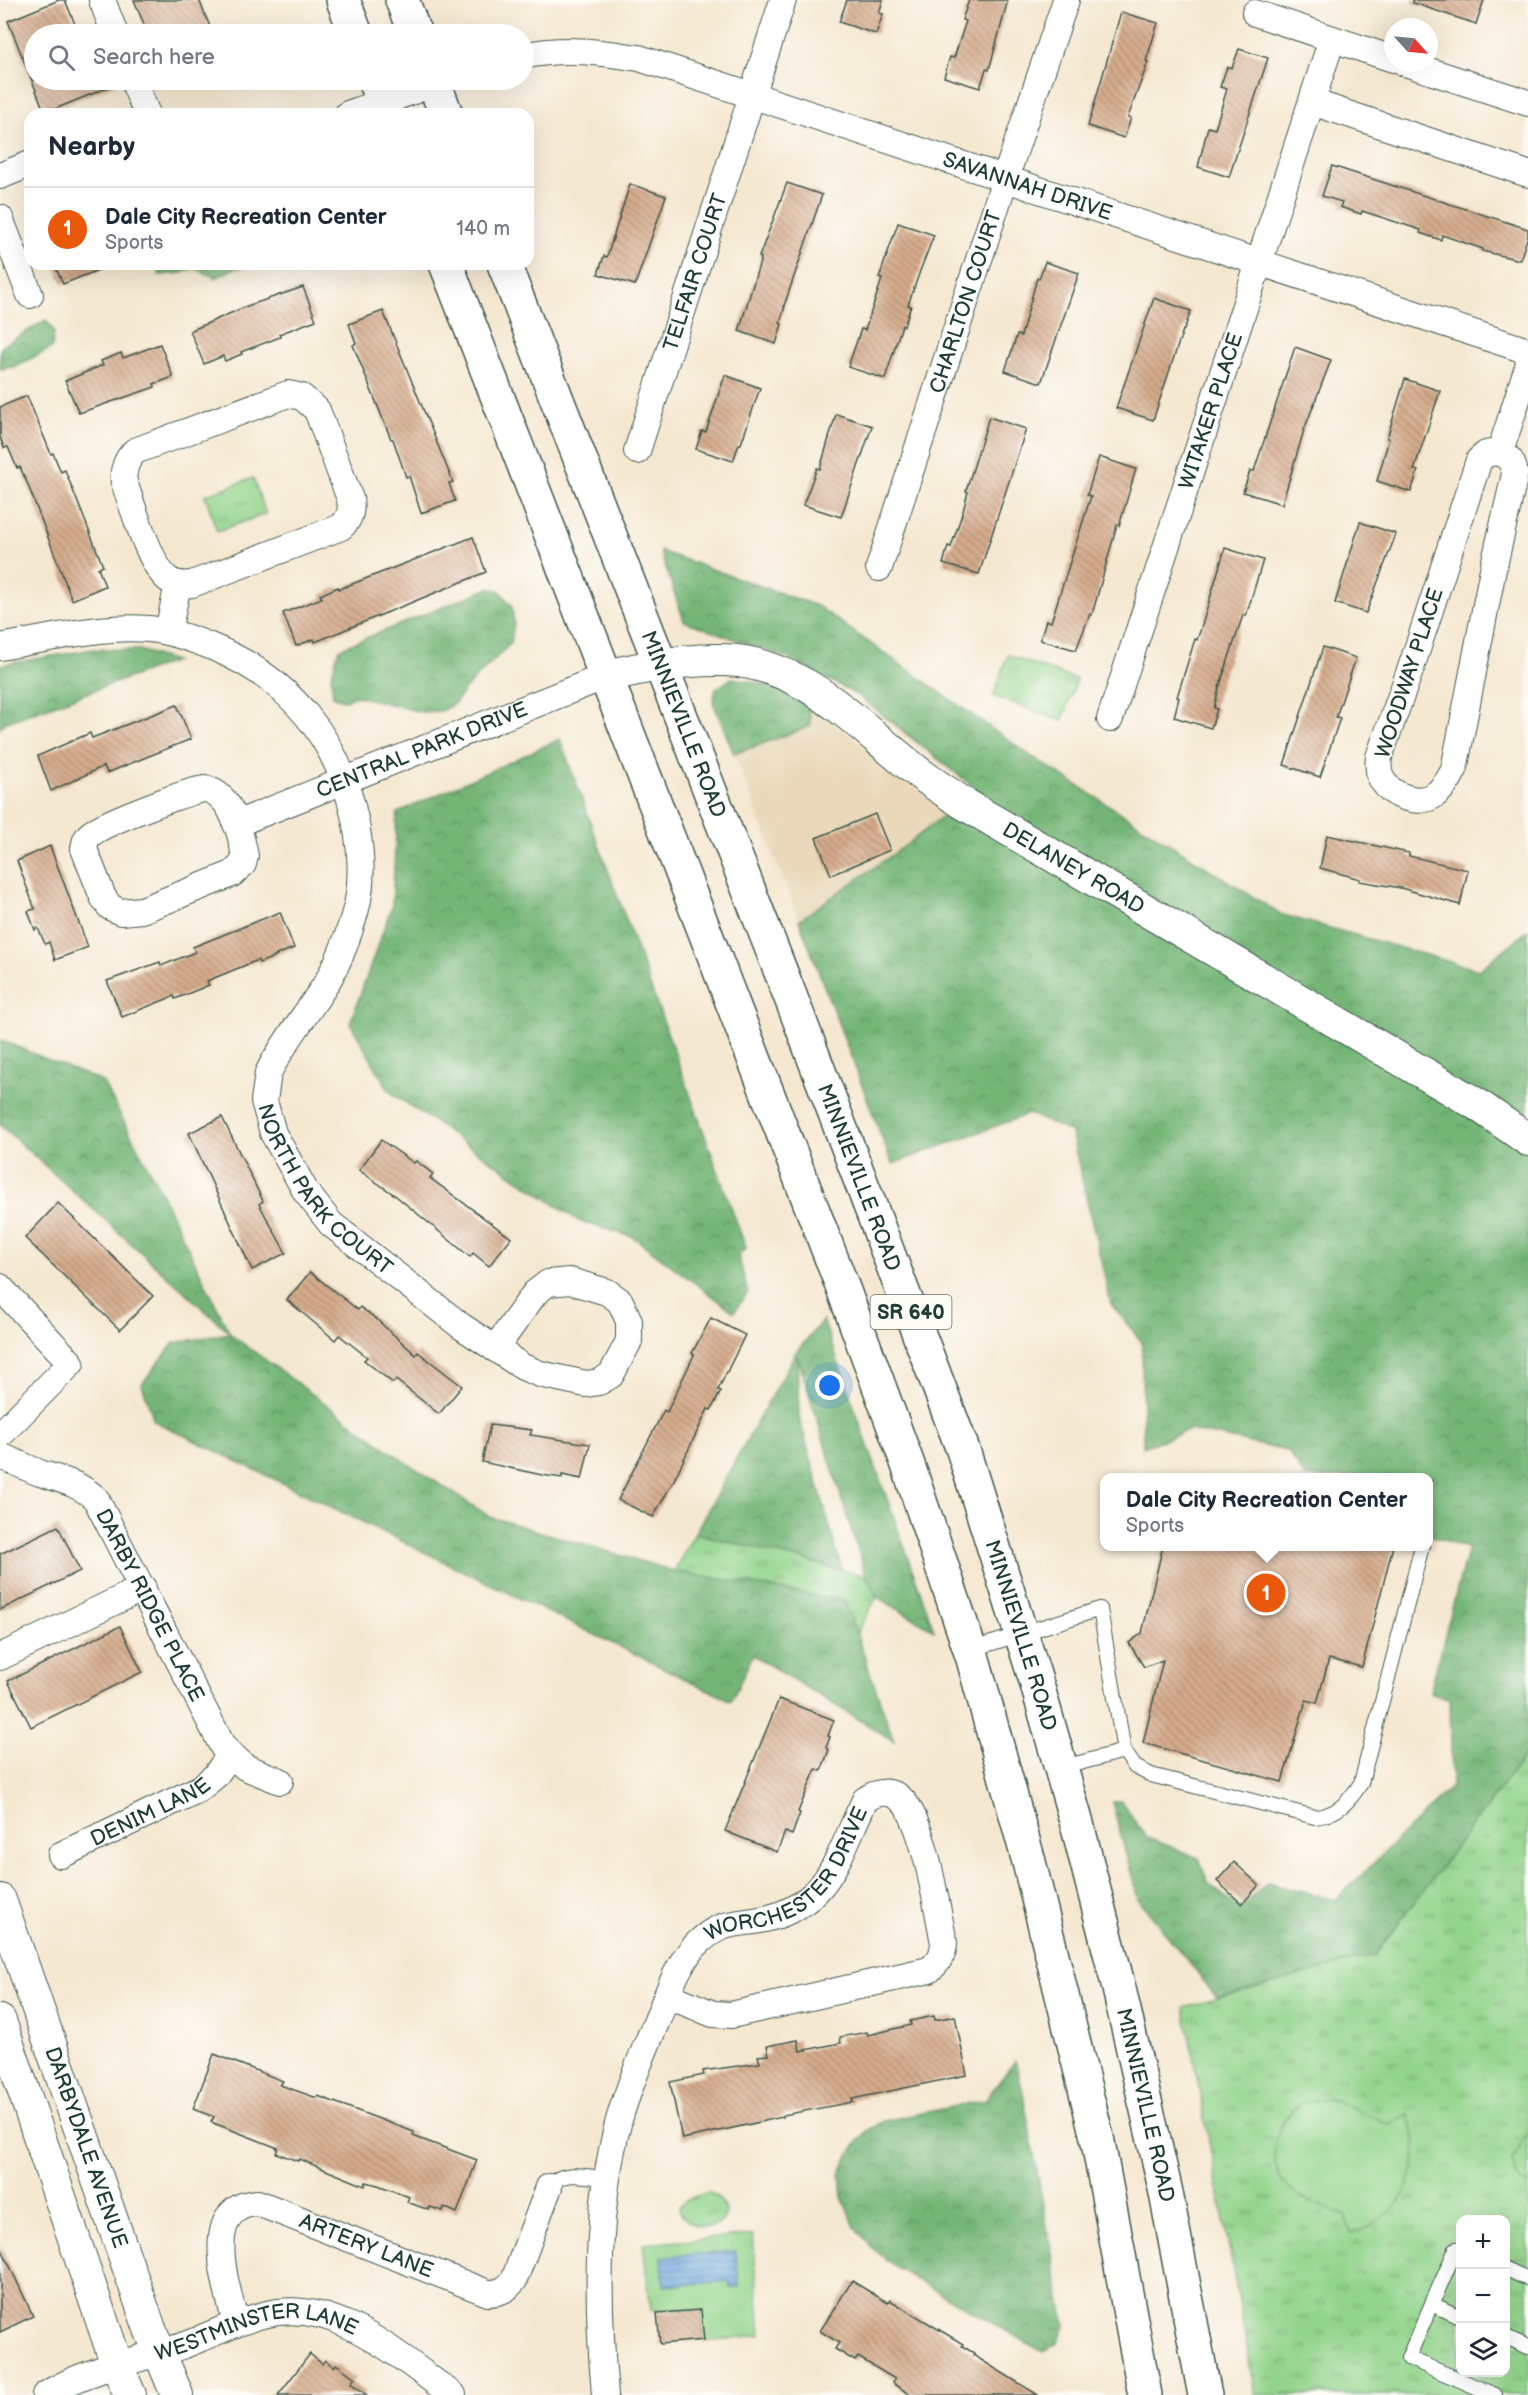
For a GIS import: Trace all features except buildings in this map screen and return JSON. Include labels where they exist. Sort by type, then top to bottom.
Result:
[{"type":"main road","points":[[343,0],[352,24]]},
{"type":"main road","points":[[402,0],[411,24]]},
{"type":"main road","points":[[439,90],[444,108]]},
{"type":"main road","name":"SR 640","points":[[448,270],[841,1282],[908,1465],[969,1650],[1029,1862],[1094,2126],[1145,2395]]},
{"type":"main road","name":"MINNIEVILLE ROAD","points":[[506,270],[963,1450],[1061,1768],[1117,1980],[1157,2153],[1205,2395]]},
{"type":"street","points":[[102,0],[112,24]]},
{"type":"street","points":[[753,96],[783,0]]},
{"type":"street","name":"CHARLTON COURT","points":[[879,568],[1005,179],[1066,0]]},
{"type":"street","points":[[1255,14],[1384,56]]},
{"type":"street","name":"WITAKER PLACE","points":[[1110,719],[1332,39]]},
{"type":"street","name":"SAVANNAH DRIVE","points":[[534,55],[582,50],[639,58],[1528,351]]},
{"type":"street","points":[[1433,72],[1528,103]]},
{"type":"street","points":[[137,90],[145,108]]},
{"type":"street","points":[[360,108],[381,98],[407,90]]},
{"type":"street","name":"TELFAIR COURT","points":[[637,451],[753,96]]},
{"type":"street","points":[[1312,102],[1528,174]]},
{"type":"street","points":[[0,176],[24,166]]},
{"type":"street","points":[[0,218],[30,296]]},
{"type":"street","points":[[1500,453],[1528,366]]},
{"type":"street","points":[[282,395],[295,395],[308,400],[317,410],[350,499],[351,510],[345,524],[192,584],[178,584],[164,576],[156,564],[124,482],[123,471],[131,455],[282,395]]},
{"type":"street","name":"WOODWAY PLACE","points":[[1500,453],[1508,456],[1515,474],[1492,573],[1454,770],[1446,784],[1434,795],[1422,800],[1406,798],[1393,791],[1382,780],[1378,770],[1378,757],[1412,665],[1479,460],[1486,454],[1500,453]]},
{"type":"street","points":[[168,632],[178,584]]},
{"type":"street","name":"NORTH PARK COURT","points":[[0,647],[114,629],[150,629],[190,638],[235,657],[282,689],[304,712],[326,742],[345,780],[360,846],[361,877],[356,908],[343,950],[332,974],[268,1073],[264,1091],[267,1117],[273,1133],[306,1192],[331,1224],[461,1326],[495,1349],[522,1367],[540,1374],[586,1384],[605,1380],[616,1367],[629,1341],[629,1321],[620,1301],[607,1292],[570,1281],[555,1281],[541,1287],[535,1293],[495,1349]]},
{"type":"street","name":"DELANEY ROAD","points":[[606,676],[660,664],[725,660],[756,664],[790,676],[821,693],[918,773],[963,803],[1478,1105],[1528,1140]]},
{"type":"street","name":"CENTRAL PARK DRIVE","points":[[236,824],[606,676]]},
{"type":"street","points":[[196,790],[212,790],[221,796],[236,824],[245,856],[239,869],[232,874],[131,912],[122,912],[106,903],[84,849],[85,840],[96,830],[196,790]]},
{"type":"street","points":[[0,1287],[71,1363],[0,1435]]},
{"type":"street","name":"DARBY RIDGE PLACE","points":[[0,1456],[40,1473],[68,1480],[88,1491],[103,1508],[223,1747],[245,1767],[280,1781]]},
{"type":"street","points":[[0,1657],[143,1588]]},
{"type":"street","name":"DENIM LANE","points":[[61,1855],[199,1789],[215,1776],[230,1755]]},
{"type":"street","name":"WORCHESTER DRIVE","points":[[605,2395],[599,2308],[600,2251],[607,2180],[619,2119],[667,1995],[684,1961],[697,1944],[716,1929],[730,1923],[777,1916],[794,1909],[813,1896],[828,1879],[839,1859],[865,1800],[881,1792],[890,1793],[903,1801],[910,1812],[922,1843],[942,1932],[943,1955],[938,1963],[929,1970],[731,2015],[713,2014],[667,1995]]},
{"type":"street","name":"DARBYDALE AVENUE","points":[[0,1900],[159,2352],[177,2395]]},
{"type":"street","name":"DARBYDALE AVENUE","points":[[0,2021],[117,2365],[130,2395]]},
{"type":"street","name":"ARTERY LANE","points":[[236,2324],[223,2270],[220,2244],[222,2232],[229,2219],[239,2208],[249,2203],[258,2203],[488,2293],[497,2293],[508,2288],[514,2280],[549,2187]]},
{"type":"street","name":"WESTMINSTER LANE","points":[[45,2395],[83,2376],[183,2345],[265,2314],[291,2311],[337,2319],[356,2328],[453,2395]]},
{"type":"lane","points":[[969,1650],[1100,1609],[1124,1751],[1135,1767],[1144,1773],[1315,1817],[1327,1816],[1337,1811],[1350,1799],[1361,1783],[1421,1551]]},
{"type":"lane","points":[[1061,1768],[1124,1751]]},
{"type":"lane","points":[[549,2187],[560,2177],[569,2175],[607,2180]]},
{"type":"lane","points":[[1456,2250],[1408,2358],[1495,2395]]},
{"type":"lane","points":[[1510,2271],[1528,2279]]},
{"type":"lane","points":[[1432,2304],[1456,2315]]},
{"type":"lane","points":[[1510,2339],[1528,2347]]},
{"type":"shaded area","points":[[808,703],[949,811],[909,843],[799,920],[734,754],[811,726]]},
{"type":"green space","points":[[159,270],[189,270],[182,273],[159,275]]},
{"type":"green space","points":[[198,270],[231,270],[216,278]]},
{"type":"green space","points":[[46,320],[54,332],[52,348],[14,367],[0,369],[0,350],[4,345]]},
{"type":"green space","points":[[253,478],[266,514],[217,531],[205,495]]},
{"type":"green space","points":[[660,551],[817,606],[1034,758],[1280,914],[1479,970],[1528,930],[1528,1751],[1375,1955],[1217,1998],[1138,1899],[1112,1802],[1121,1801],[1146,1837],[1199,1858],[1208,1883],[1240,1909],[1267,1883],[1336,1900],[1452,1786],[1450,1699],[1430,1692],[1468,1548],[1433,1537],[1433,1473],[1302,1473],[1288,1451],[1190,1430],[1143,1447],[1142,1342],[1111,1304],[1071,1132],[1029,1114],[892,1164],[799,920],[909,843],[976,789],[857,695],[795,661],[684,621]]},
{"type":"green space","points":[[489,588],[500,591],[512,606],[514,623],[511,643],[465,689],[455,703],[441,711],[421,712],[358,696],[344,700],[333,697],[331,677],[339,649]]},
{"type":"green space","points":[[94,649],[139,650],[175,661],[4,723],[0,728],[0,665]]},
{"type":"green space","points":[[1008,655],[1077,680],[1062,721],[993,696]]},
{"type":"green space","points":[[732,678],[764,684],[808,703],[811,726],[734,754],[713,702],[716,689]]},
{"type":"green space","points":[[560,739],[746,1248],[738,1255],[748,1292],[734,1312],[633,1237],[579,1221],[390,1092],[350,1023],[392,906],[397,813]]},
{"type":"green space","points":[[0,1040],[103,1082],[156,1182],[229,1332],[0,1125]]},
{"type":"green space","points":[[823,1320],[934,1630],[877,1597],[866,1576],[797,1355],[799,1417],[842,1570],[695,1533],[796,1352]]},
{"type":"green space","points":[[230,1333],[404,1461],[490,1517],[674,1571],[845,1601],[894,1741],[753,1655],[731,1701],[154,1421],[142,1384],[174,1343]]},
{"type":"green space","points":[[695,1533],[866,1576],[877,1597],[857,1633],[845,1601],[674,1571]]},
{"type":"green space","points":[[1528,1751],[1528,2395],[1255,2395],[1184,2008],[1375,1954]]},
{"type":"green space","points":[[1015,2061],[1022,2088],[1065,2326],[1058,2343],[1043,2352],[898,2269],[871,2247],[855,2227],[842,2197],[840,2174],[851,2151],[867,2131],[884,2121],[985,2100]]},
{"type":"green space","points":[[1331,2099],[1389,2124],[1409,2115],[1414,2134],[1415,2153],[1412,2171],[1407,2188],[1398,2203],[1370,2226],[1351,2233],[1345,2215],[1310,2202],[1286,2186],[1277,2169],[1275,2158],[1277,2136],[1287,2116],[1307,2102]]},
{"type":"green space","points":[[1528,2134],[1528,2185],[1518,2180],[1513,2160]]},
{"type":"green space","points":[[708,2192],[721,2202],[725,2212],[724,2217],[712,2227],[699,2227],[683,2217],[679,2207],[685,2200]]},
{"type":"green space","points":[[753,2235],[761,2335],[705,2341],[701,2310],[651,2310],[643,2244]]},
{"type":"water","points":[[736,2251],[739,2287],[730,2287],[729,2281],[664,2286],[662,2257]]},
{"type":"place","name":"Dale City Recreation Center","points":[[1266,1593]]}]
